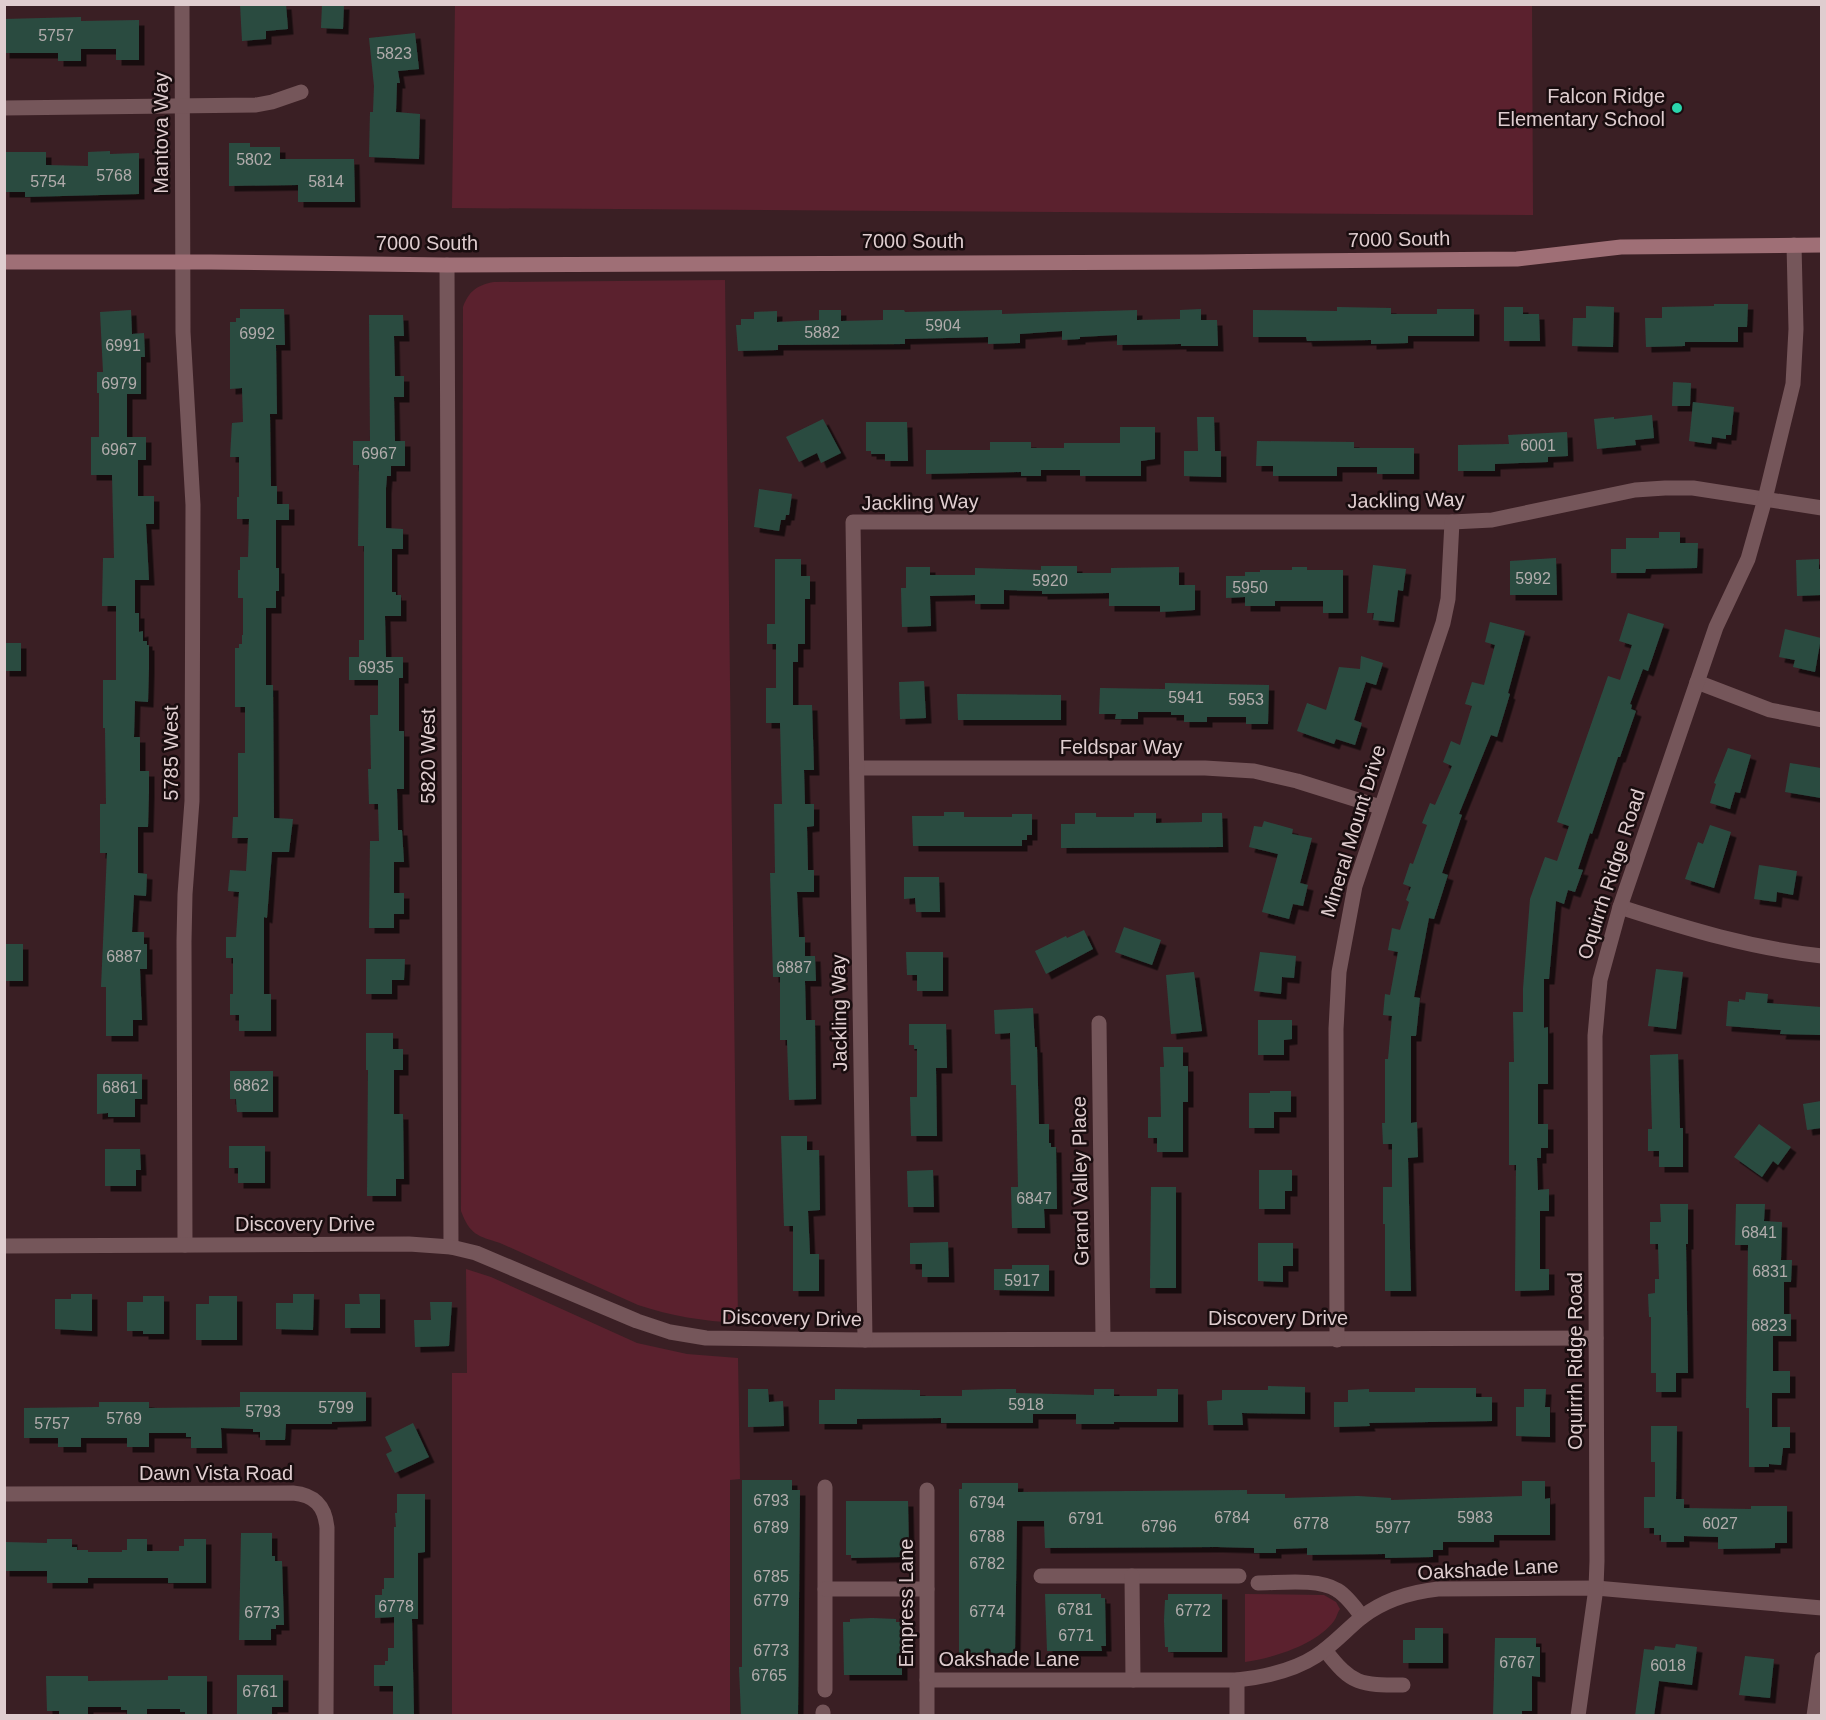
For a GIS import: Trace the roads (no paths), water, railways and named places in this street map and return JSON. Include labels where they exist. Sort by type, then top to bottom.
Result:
[{"type":"street","name":"Mantova Way","points":[[182,4],[182,262]]},
{"type":"street","points":[[4,108],[256,105],[301,92]]},
{"type":"street","name":"Oquirrh Ridge Road","points":[[1578,1716],[1596,1588],[1596,1018],[1604,961],[1620,907],[1716,627],[1748,559],[1765,499],[1789,402],[1795,366],[1794,245]]},
{"type":"street","name":"7000 South","points":[[4,262],[447,265],[698,262],[1203,262],[1517,259],[1621,247],[1821,245]]},
{"type":"street","name":"5785 West","points":[[182,262],[185,385],[193,505],[192,801],[184,941],[184,1245]]},
{"type":"street","name":"5820 West","points":[[447,265],[451,1247]]},
{"type":"street","name":"Jackling Way","points":[[865,1340],[853,522],[1452,522],[1492,520],[1635,490],[1665,488],[1693,488],[1821,508]]},
{"type":"street","name":"Mineral Mount Drive","points":[[1337,1340],[1336,1029],[1339,972],[1355,886],[1443,623],[1448,599],[1452,522]]},
{"type":"street","points":[[1697,682],[1770,710],[1821,720]]},
{"type":"street","name":"Feldspar Way","points":[[857,768],[1254,771],[1298,781],[1380,807]]},
{"type":"street","points":[[1620,907],[1724,939],[1774,950],[1821,956]]},
{"type":"street","name":"Grand Valley Place","points":[[1099,1023],[1103,1339]]},
{"type":"street","name":"Discovery Drive","points":[[4,1246],[409,1244],[451,1247],[476,1253],[637,1322],[670,1332],[706,1338],[865,1340],[1596,1338]]},
{"type":"street","points":[[825,1487],[825,1690]]},
{"type":"street","name":"Empress Lane","points":[[927,1490],[927,1716]]},
{"type":"street","name":"Dawn Vista Road","points":[[4,1494],[293,1493],[313,1498],[322,1508],[327,1528],[326,1716]]},
{"type":"street","points":[[1041,1576],[1239,1575]]},
{"type":"street","points":[[1132,1576],[1132,1680]]},
{"type":"street","points":[[1258,1583],[1327,1585],[1340,1592],[1362,1617]]},
{"type":"street","points":[[825,1588],[927,1588]]},
{"type":"street","name":"Oakshade Lane","points":[[927,1680],[1237,1680],[1273,1674],[1302,1664],[1325,1650],[1362,1617],[1388,1601],[1426,1590],[1596,1588],[1821,1608]]},
{"type":"street","points":[[1325,1650],[1343,1672],[1360,1683],[1403,1685]]},
{"type":"street","points":[[1814,1716],[1821,1659]]},
{"type":"street","points":[[1237,1680],[1237,1716]]},
{"type":"place","name":"Falcon Ridge Elementary School","points":[[1677,108]]}]
